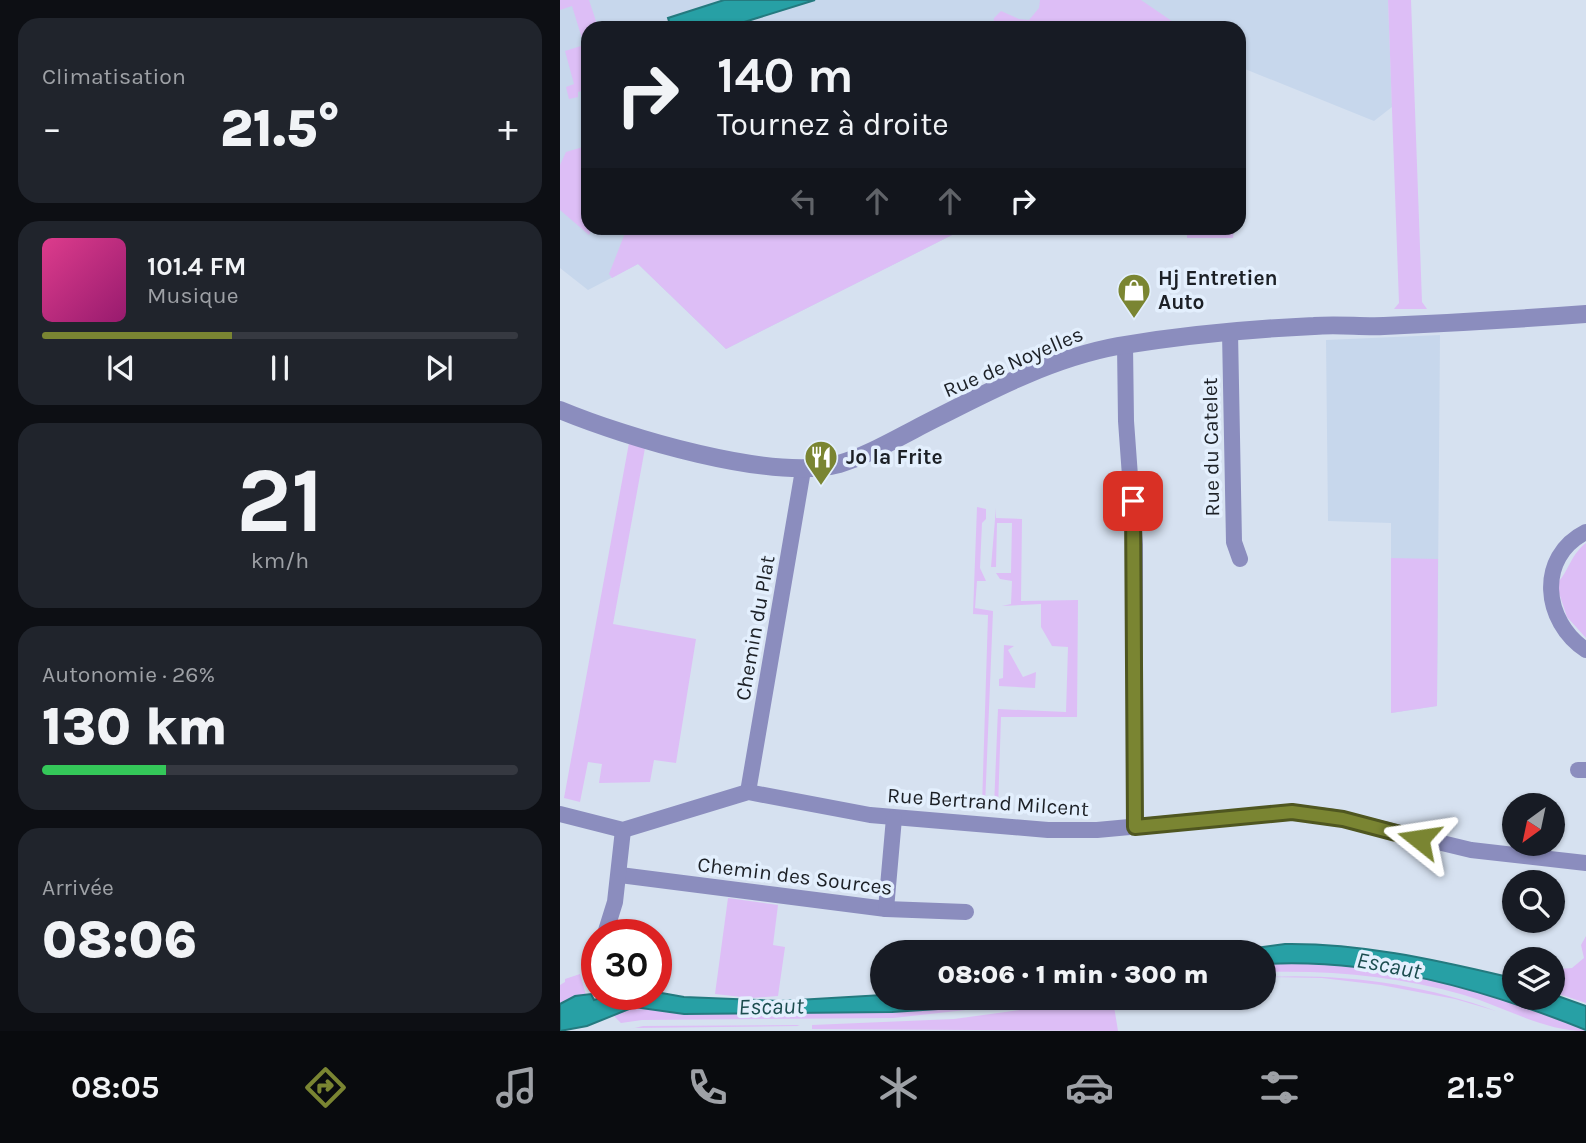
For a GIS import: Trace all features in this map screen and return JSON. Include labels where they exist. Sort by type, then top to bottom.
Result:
[{"type":"street","name":"Rue de Noyelles","points":[[560,410],[630,435],[760,466],[803,470],[839,464],[863,455],[985,395],[1067,359],[1125,345],[1230,332],[1312,326],[1401,325],[1586,314]]},
{"type":"street","name":"Rue du Catelet","points":[[1230,332],[1234,542],[1240,559]]},
{"type":"street","points":[[1125,345],[1129,480],[1135,545],[1135,827]]},
{"type":"street","name":"Chemin du Plat","points":[[748,792],[803,470]]},
{"type":"street","points":[[1586,531],[1569,543],[1558,559],[1551,580],[1550,597],[1562,628],[1586,650]]},
{"type":"street","name":"Rue Bertrand Milcent","points":[[623,830],[748,792],[894,818],[1056,830],[1135,827],[1262,813],[1312,813],[1451,847],[1538,860],[1586,863]]},
{"type":"street","points":[[560,814],[623,830],[620,875],[609,919]]},
{"type":"street","points":[[886,909],[894,818]]},
{"type":"street","name":"Chemin des Sources","points":[[620,875],[886,909],[966,912]]},
{"type":"shaded area","points":[[560,0],[1388,0],[1392,107],[1374,121],[1246,69],[1246,21],[581,21],[581,235],[952,235],[726,349],[638,264],[588,290],[560,268]]},
{"type":"shaded area","points":[[560,0],[589,0],[596,21],[581,21],[581,35],[572,6],[560,10]]},
{"type":"shaded area","points":[[1040,0],[1141,0],[1172,21],[994,21],[1001,11],[1019,19],[1029,20],[1039,8]]},
{"type":"shaded area","points":[[1388,0],[1411,0],[1422,302],[1427,309],[1394,309],[1399,303]]},
{"type":"shaded area","points":[[581,46],[581,91],[578,92],[578,97],[569,99],[566,87],[574,84],[565,51]]},
{"type":"shaded area","points":[[581,148],[581,228],[560,210],[560,165],[566,152]]},
{"type":"shaded area","points":[[624,235],[952,235],[726,349],[638,264],[612,278],[609,274]]},
{"type":"shaded area","points":[[1187,235],[1233,235],[1233,238],[1187,238]]},
{"type":"shaded area","points":[[1440,335],[1437,706],[1391,713],[1391,523],[1328,521],[1326,340]]},
{"type":"shaded area","points":[[629,443],[645,448],[613,624],[696,639],[676,763],[654,760],[650,782],[599,783],[602,764],[588,762],[580,802],[564,798]]},
{"type":"shaded area","points":[[977,507],[986,509],[986,519],[982,523],[980,568],[986,581],[977,581],[975,608],[993,611],[985,806],[982,806],[988,615],[973,614]]},
{"type":"shaded area","points":[[996,508],[996,518],[1022,519],[1021,601],[1078,600],[1077,717],[1001,717],[998,808],[994,807],[998,709],[1066,712],[1068,647],[1052,646],[1041,627],[1041,604],[1002,606],[1011,604],[1012,581],[1000,579],[996,573],[1011,573],[1012,523],[997,523],[996,567],[991,567]]},
{"type":"shaded area","points":[[1586,543],[1586,638],[1567,617],[1556,584],[1576,553]]},
{"type":"shaded area","points":[[1391,558],[1438,559],[1437,706],[1391,713]]},
{"type":"shaded area","points":[[1004,645],[1014,646],[1008,650],[1023,677],[1036,672],[1035,688],[999,686],[999,679],[1003,678]]},
{"type":"shaded area","points":[[728,898],[778,905],[773,945],[785,947],[778,996],[751,998],[715,994]]},
{"type":"shaded area","points":[[1586,936],[1586,1003],[1565,996],[1565,968],[1572,968],[1584,958],[1581,945]]},
{"type":"shaded area","points":[[1276,964],[1372,968],[1444,981],[1502,998],[1502,1009],[1464,995],[1415,983],[1314,972],[1276,972]]},
{"type":"shaded area","points":[[580,974],[581,995],[560,1004],[560,985],[565,979]]},
{"type":"shaded area","points":[[1276,977],[1322,977],[1382,982],[1440,994],[1496,1011],[1455,999],[1381,985],[1322,978]]},
{"type":"shaded area","points":[[624,1010],[661,1010],[684,1014],[966,1010],[893,1018],[642,1020],[621,1023],[614,1016]]},
{"type":"shaded area","points":[[1020,1010],[1115,1010],[1118,1031],[812,1029],[812,1025],[954,1019]]},
{"type":"shaded area","points":[[1504,1010],[1536,1010],[1586,1031],[1555,1027]]},
{"type":"shaded area","points":[[643,1026],[800,1026],[635,1028],[622,1031]]},
{"type":"water","points":[[724,0],[815,0],[748,21],[669,21],[668,18]]},
{"type":"water","name":"Escaut","points":[[1313,944],[1368,949],[1502,976],[1502,1000],[1428,979],[1388,971],[1305,963],[1276,964],[1276,945]]},
{"type":"water","points":[[581,995],[581,1010],[627,1010],[587,1026],[560,1031],[560,1004]]},
{"type":"water","name":"Escaut","points":[[672,995],[780,1001],[870,996],[870,1010],[923,1010],[892,1012],[684,1014],[655,1010],[672,1010]]},
{"type":"water","points":[[1565,999],[1586,1006],[1586,1030],[1532,1010],[1565,1010]]},
{"type":"place","name":"Hj Entretien Auto","points":[[1134,320]]},
{"type":"place","name":"Jo la Frite","points":[[821,487]]},
{"type":"route","points":[[1133,501],[1135,827],[1269,812],[1292,812],[1323,814],[1419,839]]}]
